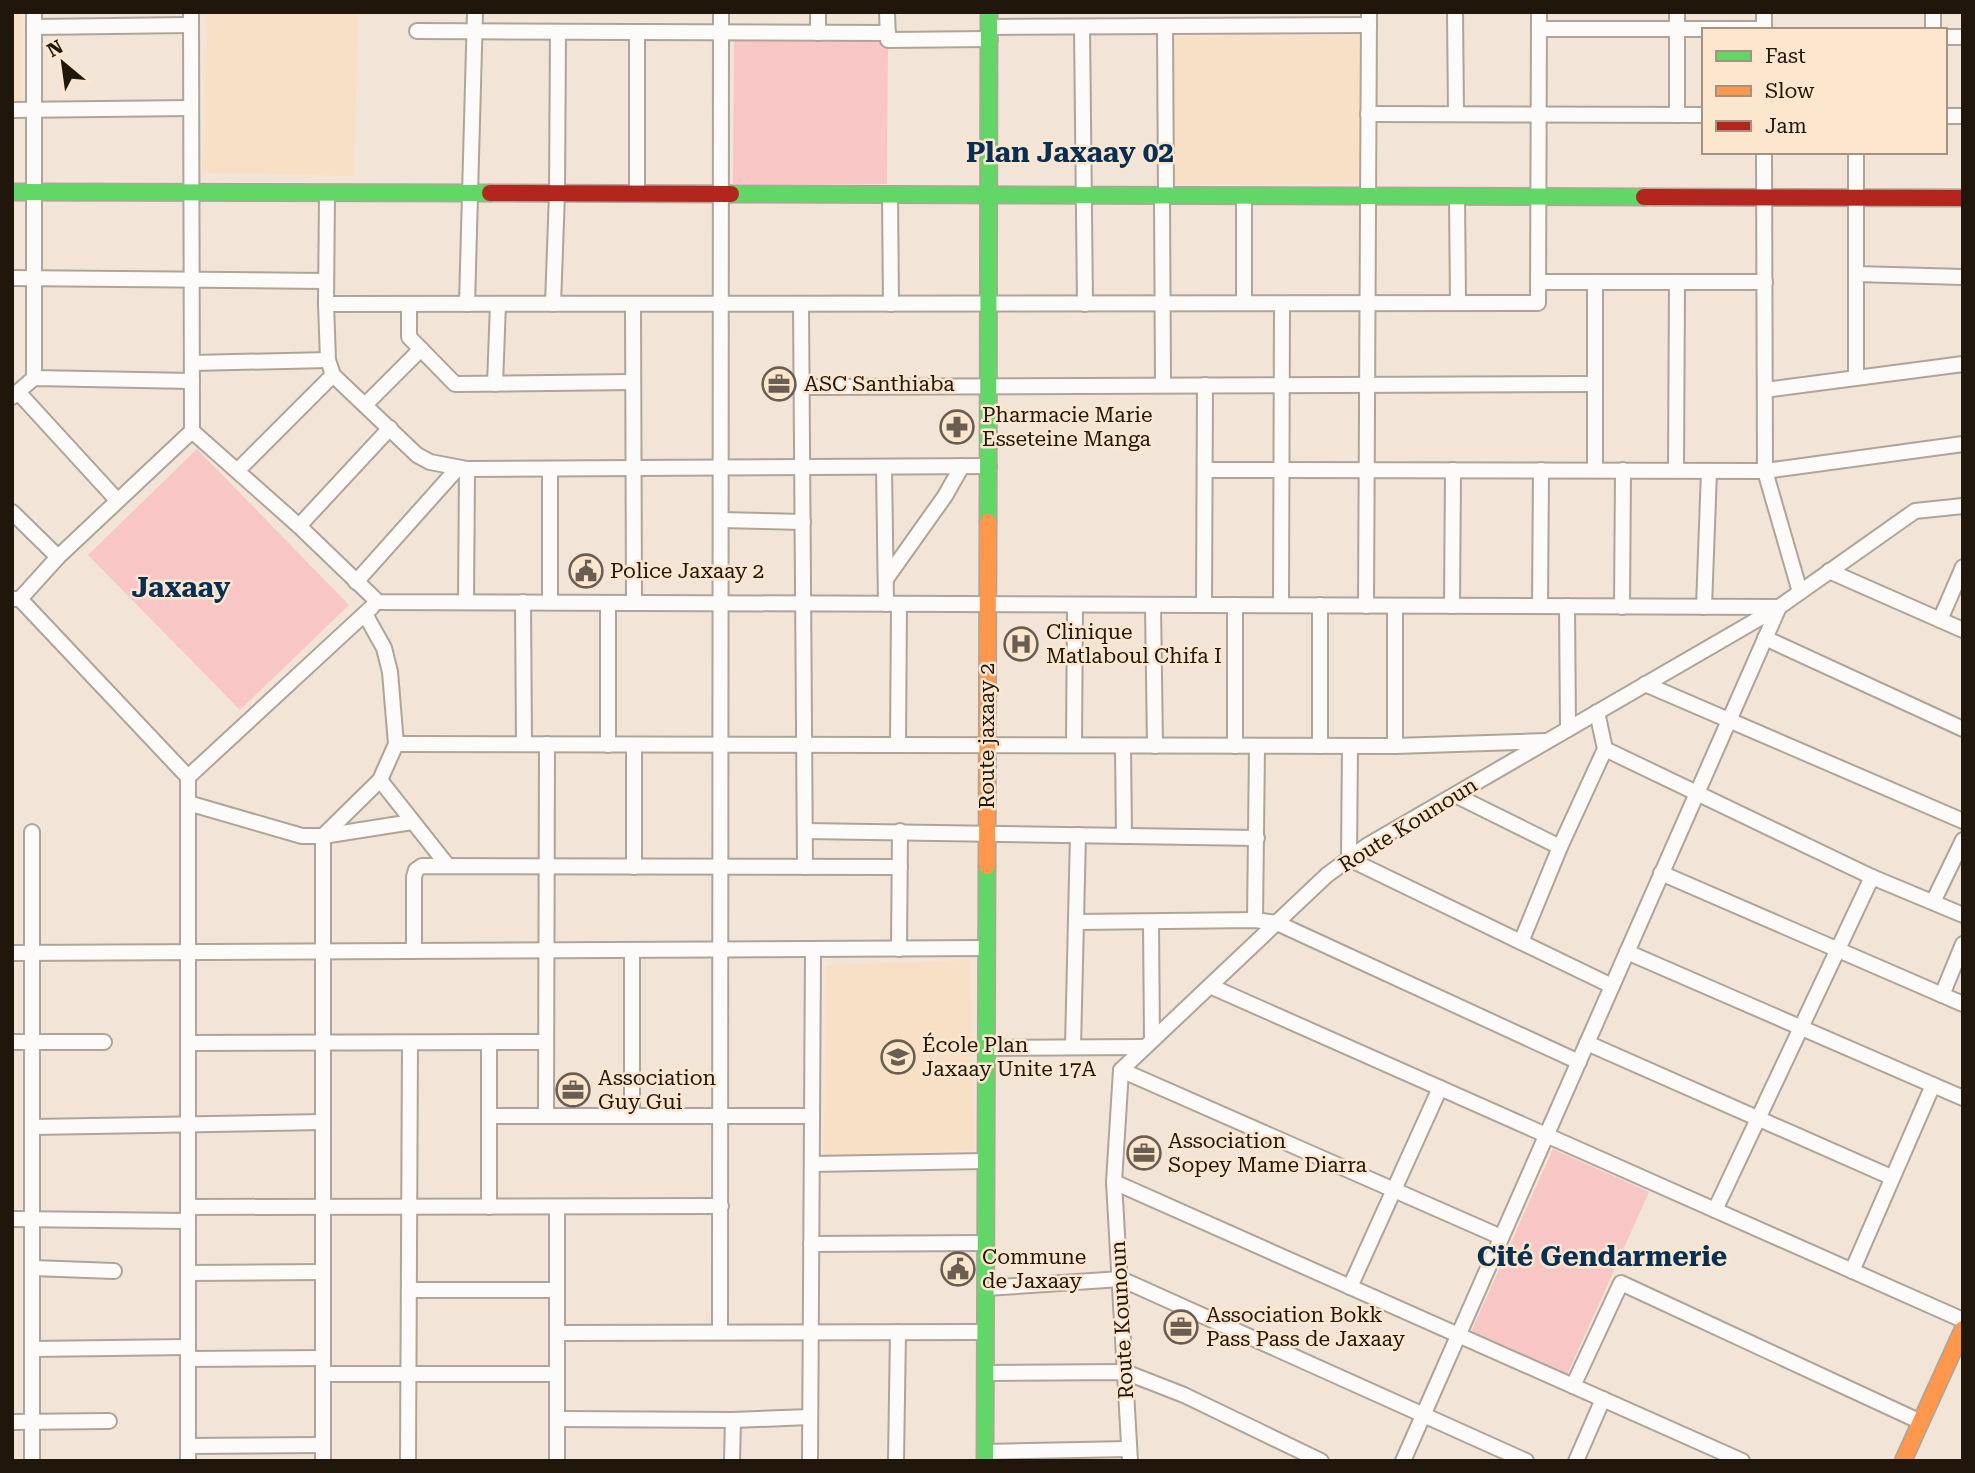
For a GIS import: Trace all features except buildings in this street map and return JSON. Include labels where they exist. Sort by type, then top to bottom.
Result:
[{"type":"street","points":[[467,304],[475,12]]},
{"type":"street","points":[[720,1332],[721,12]]},
{"type":"street","points":[[818,12],[818,33]]},
{"type":"street","points":[[887,12],[888,40],[990,26],[1165,27],[1200,20],[1369,19],[1366,606]]},
{"type":"street","points":[[1455,12],[1456,114]]},
{"type":"street","points":[[326,304],[1538,303],[1539,12]]},
{"type":"street","points":[[1592,12],[1592,29]]},
{"type":"street","points":[[1677,12],[1677,115]]},
{"type":"street","points":[[34,378],[34,19],[191,18],[192,431],[16,599],[188,776],[188,1453],[323,1445]]},
{"type":"street","name":"Route jaxaay 2","points":[[985,1456],[990,26]]},
{"type":"street","points":[[1082,27],[1085,304]]},
{"type":"street","points":[[1163,384],[1165,27]]},
{"type":"street","points":[[1539,29],[1702,29]]},
{"type":"street","points":[[416,32],[888,33]]},
{"type":"street","points":[[553,304],[558,32]]},
{"type":"street","points":[[637,32],[637,194]]},
{"type":"street","points":[[12,110],[191,108]]},
{"type":"street","points":[[1368,114],[1702,115]]},
{"type":"street","points":[[1764,154],[1765,471],[1800,592]]},
{"type":"street","points":[[1856,154],[1856,379]]},
{"type":"street","points":[[12,192],[1963,198]]},
{"type":"street","points":[[327,193],[326,304],[328,360],[333,375],[417,455],[430,462],[462,469],[989,466]]},
{"type":"street","points":[[890,195],[891,304]]},
{"type":"street","points":[[1244,196],[1244,303]]},
{"type":"street","points":[[1457,197],[1458,303]]},
{"type":"street","points":[[1856,274],[1963,277]]},
{"type":"street","points":[[12,278],[326,281]]},
{"type":"street","points":[[1539,282],[1765,282]]},
{"type":"street","points":[[1595,282],[1595,470]]},
{"type":"street","points":[[1676,282],[1676,470]]},
{"type":"street","points":[[409,304],[409,337],[455,384],[633,382]]},
{"type":"street","points":[[495,384],[498,304]]},
{"type":"street","points":[[633,304],[634,603]]},
{"type":"street","points":[[801,304],[805,867]]},
{"type":"street","points":[[1281,605],[1282,304]]},
{"type":"street","points":[[365,405],[421,349]]},
{"type":"street","points":[[192,363],[328,360]]},
{"type":"street","points":[[1765,390],[1963,364]]},
{"type":"street","points":[[238,470],[333,375]]},
{"type":"street","points":[[117,500],[15,395],[34,378],[192,381]]},
{"type":"street","points":[[802,387],[1595,384]]},
{"type":"street","points":[[1204,605],[1205,385]]},
{"type":"street","points":[[299,526],[390,428]]},
{"type":"street","points":[[192,431],[238,470],[378,601],[1779,607],[1403,1461]]},
{"type":"street","points":[[1205,470],[1765,471],[1963,444]]},
{"type":"street","points":[[886,579],[945,496],[962,466]]},
{"type":"street","points":[[884,467],[886,579],[893,604],[898,745]]},
{"type":"street","points":[[356,582],[462,469]]},
{"type":"street","points":[[462,469],[466,602]]},
{"type":"street","points":[[550,469],[550,602]]},
{"type":"street","points":[[1452,606],[1453,470]]},
{"type":"street","points":[[1540,607],[1541,470]]},
{"type":"street","points":[[1622,607],[1623,470]]},
{"type":"street","points":[[1704,607],[1709,471]]},
{"type":"street","name":"Route Kounoun","points":[[1129,1455],[1114,1182],[1121,1070],[1327,875],[1368,845],[1779,607],[1915,511],[1963,506]]},
{"type":"street","points":[[12,512],[58,557]]},
{"type":"street","points":[[721,520],[803,522]]},
{"type":"street","points":[[1940,620],[1963,567]]},
{"type":"street","points":[[1829,571],[1963,630]]},
{"type":"street","points":[[188,776],[378,601]]},
{"type":"street","points":[[523,602],[524,744]]},
{"type":"street","points":[[608,603],[608,745]]},
{"type":"street","points":[[1074,746],[1075,604]]},
{"type":"street","points":[[1153,605],[1155,746]]},
{"type":"street","points":[[1235,746],[1236,605]]},
{"type":"street","points":[[1320,606],[1320,746]]},
{"type":"street","points":[[1395,606],[1395,746]]},
{"type":"street","points":[[1567,606],[1568,729]]},
{"type":"street","points":[[323,1461],[323,836],[380,780],[396,744],[390,672],[384,648],[365,614]]},
{"type":"street","points":[[1765,638],[1963,729]]},
{"type":"street","points":[[1646,684],[1963,821]]},
{"type":"street","points":[[1521,943],[1560,847],[1605,749],[1597,712]]},
{"type":"street","points":[[396,744],[1395,746],[1548,741]]},
{"type":"street","points":[[546,1116],[547,744]]},
{"type":"street","points":[[634,745],[634,867]]},
{"type":"street","points":[[1123,746],[1124,836]]},
{"type":"street","points":[[1255,920],[1257,746]]},
{"type":"street","points":[[1350,746],[1349,859],[1612,986]]},
{"type":"street","points":[[1605,749],[1872,877],[1963,915]]},
{"type":"street","points":[[380,780],[448,866]]},
{"type":"street","points":[[1455,794],[1560,847]]},
{"type":"street","points":[[188,803],[302,836],[323,836],[412,822]]},
{"type":"street","points":[[805,831],[1257,838]]},
{"type":"street","points":[[899,949],[900,831]]},
{"type":"street","points":[[32,832],[32,1461]]},
{"type":"street","points":[[1073,1048],[1078,835]]},
{"type":"street","points":[[1933,902],[1963,839]]},
{"type":"street","points":[[414,951],[414,877],[416,870],[422,866],[900,867]]},
{"type":"street","points":[[1661,873],[1963,1004]]},
{"type":"street","points":[[1715,1210],[1872,877]]},
{"type":"street","points":[[1076,922],[1255,920],[1278,923],[1579,1062]]},
{"type":"street","points":[[986,1048],[1073,1048],[1148,1044],[1151,922]]},
{"type":"street","points":[[1942,995],[1963,944]]},
{"type":"street","points":[[12,953],[986,948]]},
{"type":"street","points":[[810,1461],[813,949]]},
{"type":"street","points":[[632,950],[632,1116]]},
{"type":"street","points":[[1627,951],[1963,1098]]},
{"type":"street","points":[[1210,986],[1963,1320]]},
{"type":"street","points":[[12,1042],[104,1042]]},
{"type":"street","points":[[408,1461],[410,1042]]},
{"type":"street","points":[[489,1042],[489,1207]]},
{"type":"street","points":[[188,1043],[546,1042]]},
{"type":"street","points":[[1587,1043],[1891,1177]]},
{"type":"street","points":[[1121,1070],[1501,1237]]},
{"type":"street","points":[[1852,1271],[1933,1086]]},
{"type":"street","points":[[1350,1287],[1440,1088]]},
{"type":"street","points":[[489,1116],[812,1116]]},
{"type":"street","points":[[32,1127],[323,1122]]},
{"type":"street","points":[[812,1164],[986,1161]]},
{"type":"street","points":[[1114,1182],[1742,1461]]},
{"type":"street","points":[[556,1461],[557,1206]]},
{"type":"street","points":[[12,1219],[323,1207],[721,1206]]},
{"type":"street","points":[[811,1244],[986,1243]]},
{"type":"street","points":[[33,1268],[114,1271]]},
{"type":"street","points":[[188,1273],[323,1272]]},
{"type":"street","points":[[986,1288],[1121,1279],[1423,1415],[1506,1457],[1526,1461]]},
{"type":"street","points":[[1573,1386],[1621,1283],[1921,1422]]},
{"type":"street","points":[[409,1290],[557,1290]]},
{"type":"street","points":[[1903,1461],[1963,1329]]},
{"type":"street","points":[[557,1332],[985,1332]]},
{"type":"street","points":[[896,1461],[898,1332]]},
{"type":"street","points":[[32,1349],[323,1359]]},
{"type":"street","points":[[985,1373],[1125,1372],[1184,1395],[1321,1461]]},
{"type":"street","points":[[323,1374],[557,1374]]},
{"type":"street","points":[[1576,1461],[1604,1399]]},
{"type":"street","points":[[557,1419],[733,1420],[810,1417]]},
{"type":"street","points":[[733,1420],[733,1461]]},
{"type":"street","points":[[12,1422],[109,1422]]},
{"type":"street","points":[[985,1456],[1129,1455]]},
{"type":"shaded area","points":[[12,12],[21,12],[21,104],[12,104]]},
{"type":"shaded area","points":[[207,12],[358,12],[354,176],[203,173]]},
{"type":"shaded area","points":[[1169,36],[1365,36],[1364,184],[1169,185]]},
{"type":"shaded area","points":[[734,41],[888,42],[887,184],[733,184]]},
{"type":"shaded area","points":[[197,449],[349,605],[240,710],[88,555]]},
{"type":"shaded area","name":"École Plan Jaxaay Unite 17A","points":[[970,960],[974,1150],[824,1158],[826,965]]},
{"type":"shaded area","points":[[1553,1149],[1649,1192],[1567,1375],[1471,1332]]},
{"type":"traffic: fast","points":[[988,522],[989,12]]},
{"type":"traffic: fast","points":[[12,192],[490,193]]},
{"type":"traffic: fast","points":[[731,194],[1644,197]]},
{"type":"traffic: fast","points":[[985,1461],[987,866]]},
{"type":"traffic: slow","points":[[987,866],[988,522]]},
{"type":"traffic: slow","points":[[1903,1461],[1963,1329]]},
{"type":"traffic: jam","points":[[490,193],[731,194]]},
{"type":"traffic: jam","points":[[1644,197],[1963,198]]},
{"type":"place","name":"ASC Santhiaba","points":[[779,384]]},
{"type":"place","name":"Pharmacie Marie Esseteine Manga","points":[[957,427]]},
{"type":"place","name":"Police Jaxaay 2","points":[[586,571]]},
{"type":"place","name":"Clinique Matlaboul Chifa I","points":[[1021,644]]},
{"type":"place","name":"École Plan Jaxaay Unite 17A","points":[[898,1057]]},
{"type":"place","name":"Association Guy Gui","points":[[573,1090]]},
{"type":"place","name":"Association Sopey Mame Diarra","points":[[1144,1153]]},
{"type":"place","name":"Commune de Jaxaay","points":[[958,1269]]},
{"type":"place","name":"Association Bokk Pass Pass de Jaxaay","points":[[1181,1327]]},
{"type":"district","name":"Plan Jaxaay 02","points":[[1070,152]]},
{"type":"district","name":"Jaxaay","points":[[181,587]]},
{"type":"district","name":"Cité Gendarmerie","points":[[1602,1256]]}]
